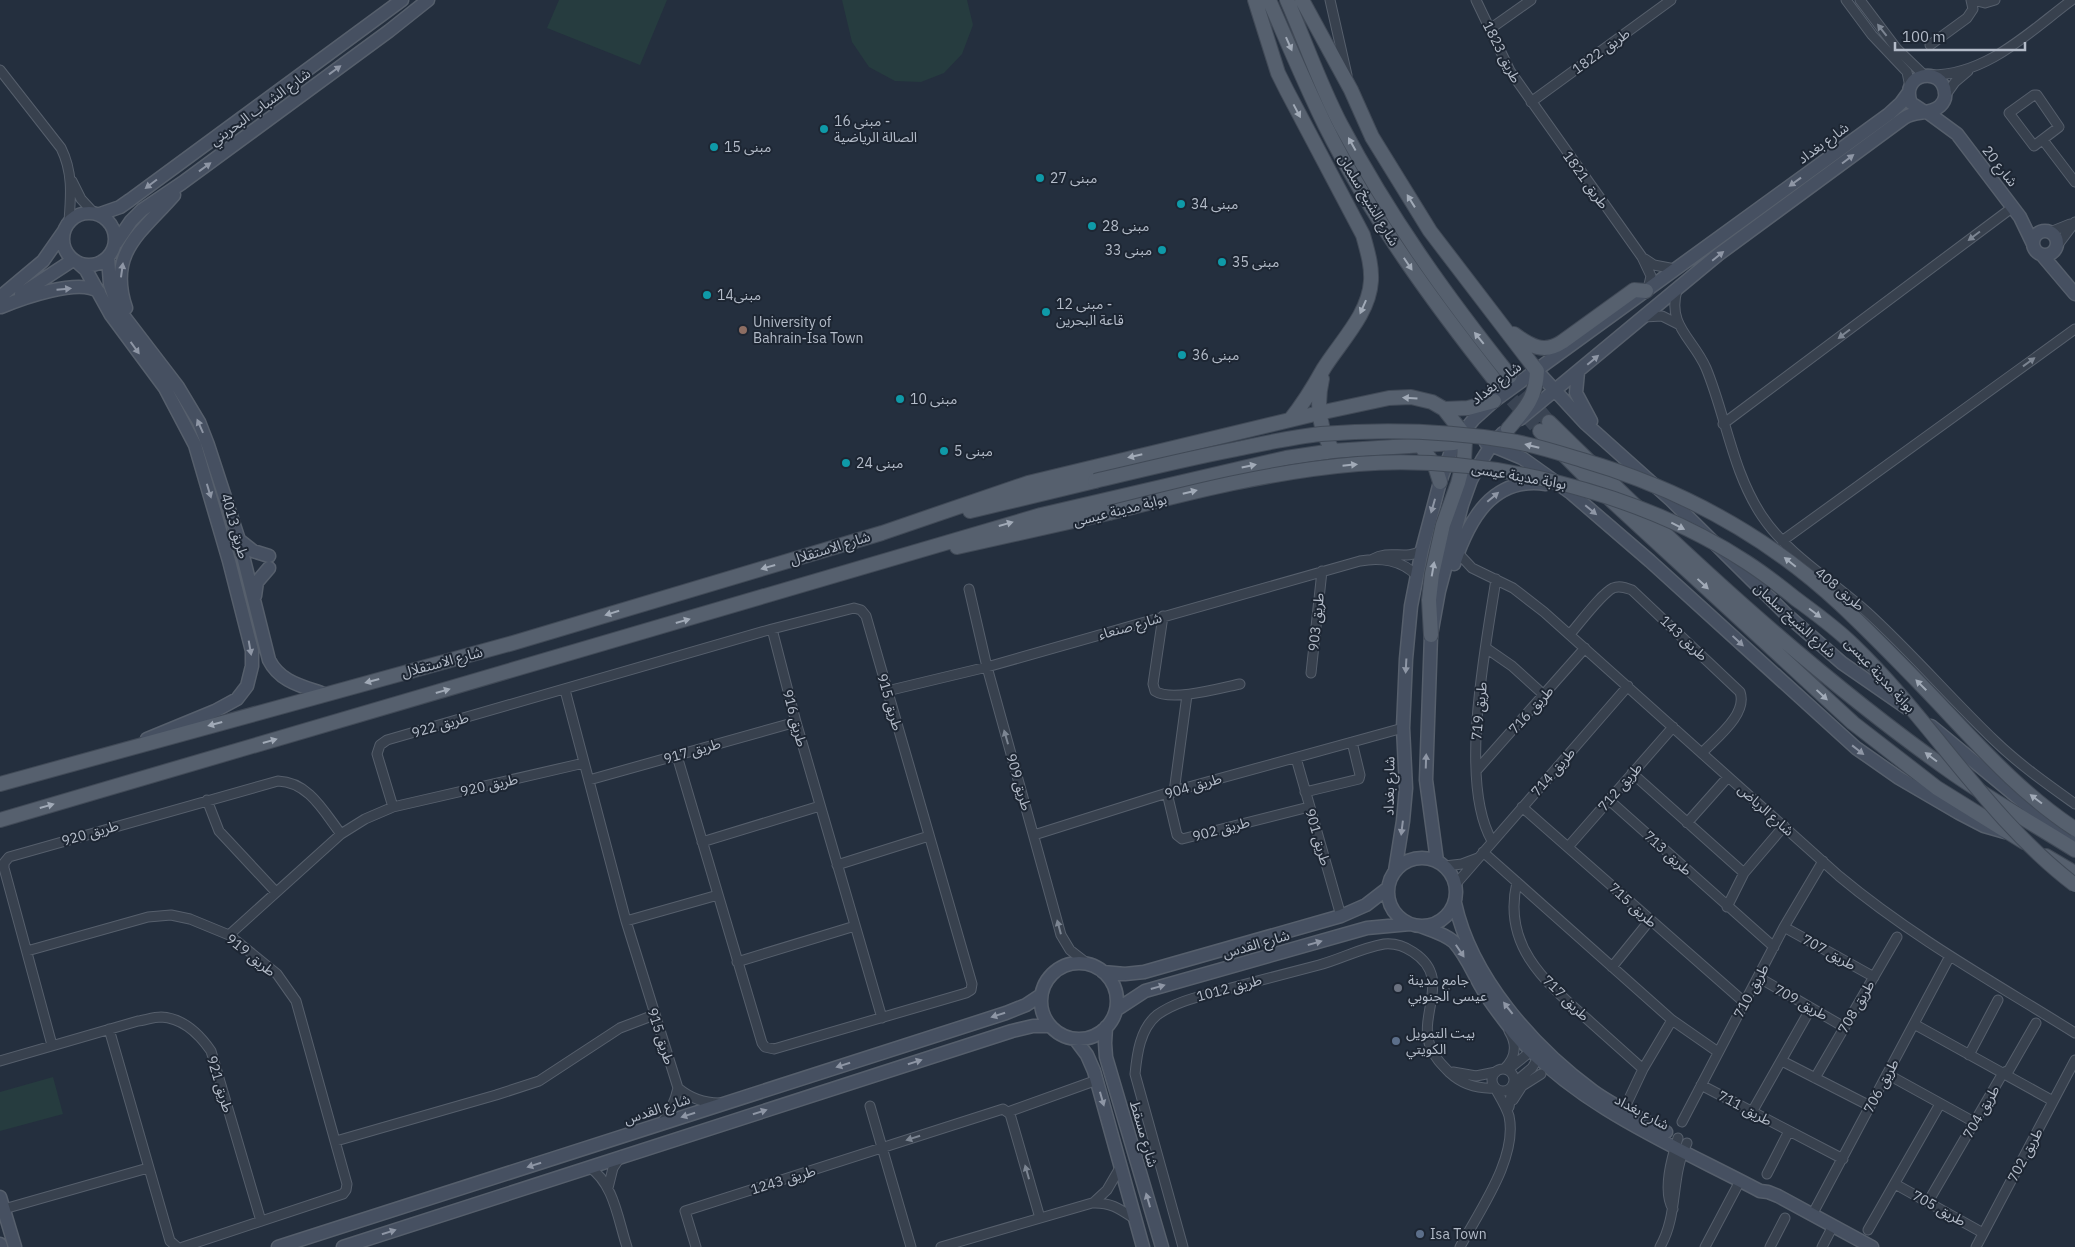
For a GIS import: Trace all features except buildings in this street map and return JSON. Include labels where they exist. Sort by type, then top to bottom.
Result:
[{"type":"main road","name":"شارع الشباب البحريني","points":[[97,213],[109,212],[125,204],[402,0]]},
{"type":"main road","name":"شارع الشباب البحريني","points":[[116,243],[136,215],[389,31],[428,0]]},
{"type":"main road","points":[[1248,0],[1260,35],[1363,236],[1370,260],[1371,281],[1367,297],[1356,322],[1309,395],[1290,420]]},
{"type":"main road","points":[[1255,0],[1278,73]]},
{"type":"main road","name":"شارع الشيخ سلمان","points":[[1269,0],[1325,125],[1361,191],[1445,318],[1497,383]]},
{"type":"main road","name":"شارع الشيخ سلمان","points":[[1287,0],[1340,124],[1408,241],[1458,311],[1514,380]]},
{"type":"main road","points":[[1302,0],[1351,90],[1372,137],[1430,231],[1544,381]]},
{"type":"main road","points":[[1928,76],[1940,81],[1945,91],[1944,99],[1957,134],[1911,103],[1910,90],[1918,78],[1928,76]]},
{"type":"main road","name":"شارع بغداد","points":[[1441,864],[1433,841],[1426,780],[1431,635],[1439,590],[1462,505],[1471,480],[1492,444],[1508,429],[1544,381],[1646,290],[1889,114],[1910,90]]},
{"type":"main road","points":[[1925,112],[1937,109],[1944,99]]},
{"type":"main road","name":"شارع بغداد","points":[[1544,381],[1578,372],[1719,254],[1904,118],[1912,113],[1925,112]]},
{"type":"main road","name":"شارع 20","points":[[1957,134],[2017,212],[2028,223],[2048,232]]},
{"type":"main road","points":[[137,333],[122,295],[120,282],[124,257],[136,234],[182,183]]},
{"type":"main road","name":"شارع 20","points":[[2017,212],[2033,244]]},
{"type":"main road","points":[[0,304],[43,261],[67,226],[80,214],[97,213],[111,223],[116,243],[108,258],[90,265],[75,261],[64,247],[67,226]]},
{"type":"main road","points":[[2066,284],[2056,248],[2056,238],[2048,232],[2035,236],[2033,244],[2036,251],[2042,255],[2066,284],[2075,294]]},
{"type":"main road","points":[[2042,255],[2050,255],[2056,248]]},
{"type":"main road","name":"طريق 4013","points":[[108,258],[110,284],[119,310],[178,387],[199,422],[216,467],[239,540],[238,568],[252,651],[252,666],[247,686],[237,699],[226,706],[117,751]]},
{"type":"main road","points":[[0,304],[75,261]]},
{"type":"main road","name":"طريق 4013","points":[[75,261],[86,270],[111,315],[165,388],[184,421],[195,445],[238,568],[254,602],[269,660],[276,671],[292,683],[324,694]]},
{"type":"main road","points":[[0,304],[53,290],[88,288],[98,292]]},
{"type":"main road","points":[[1501,325],[1533,347],[1552,348],[1634,290],[1646,290]]},
{"type":"main road","points":[[1324,369],[1320,388],[1319,413],[1324,433],[1334,451]]},
{"type":"main road","points":[[1578,372],[1576,386],[1578,399],[1605,442]]},
{"type":"main road","points":[[1514,380],[1544,381]]},
{"type":"main road","name":"شارع بغداد","points":[[1395,871],[1406,788],[1403,728],[1411,606],[1422,550],[1440,482],[1460,439],[1474,418],[1514,380]]},
{"type":"main road","points":[[1508,429],[1529,402],[1535,390],[1544,381]]},
{"type":"main road","name":"شارع الشيخ سلمان","points":[[1544,381],[1605,442],[1671,500],[1768,598],[1815,640],[1855,673],[1929,725],[2075,844]]},
{"type":"main road","points":[[882,533],[1028,483],[1319,413],[1389,398],[1411,397],[1432,402],[1444,409],[1460,439],[1464,460],[1443,525],[1432,574],[1429,600],[1431,635]]},
{"type":"main road","points":[[1444,409],[1468,408],[1494,401]]},
{"type":"main road","name":"شارع الشيخ سلمان","points":[[2075,850],[1954,774],[1797,652],[1605,476],[1545,426],[1587,478],[1859,728],[1937,788],[2075,873]]},
{"type":"main road","name":"بوابة مدينة عيسى","points":[[882,533],[1266,442],[1319,435],[1399,432],[1440,433],[1515,442],[1617,471],[1655,485],[1747,531],[1778,553],[1838,602],[1990,759],[2026,792],[2075,829]]},
{"type":"main road","points":[[825,577],[1041,515],[1239,468],[1334,451],[1421,446],[1460,439]]},
{"type":"main road","name":"شارع الشيخ سلمان","points":[[1460,439],[1492,444],[1522,458],[1571,493],[1650,561],[1856,748],[1899,778],[1958,813],[1984,826],[2006,832]]},
{"type":"main road","points":[[1421,446],[1432,458],[1440,482]]},
{"type":"main road","name":"بوابة مدينة عيسى","points":[[825,577],[1109,513],[1210,488],[1286,474],[1359,464],[1411,463],[1456,465],[1563,483],[1669,521],[1746,562],[1822,618],[1851,643],[1905,700],[2012,828],[2075,885]]},
{"type":"main road","points":[[1431,635],[1458,553],[1480,509],[1500,492],[1520,484],[1539,483],[1554,486],[1571,493]]},
{"type":"main road","name":"شارع الاستقلال","points":[[0,784],[513,643],[882,533]]},
{"type":"main road","points":[[239,540],[269,562],[257,582],[254,602]]},
{"type":"main road","name":"شارع الاستقلال","points":[[0,820],[720,610],[825,577]]},
{"type":"main road","points":[[1426,858],[1441,864],[1450,872],[1456,885],[1455,902],[1445,918],[1437,923],[1415,925],[1395,913],[1391,906],[1388,888],[1395,871],[1404,863],[1415,859],[1426,858]]},
{"type":"main road","name":"شارع القدس","points":[[1103,972],[1125,974],[1144,972],[1341,916],[1364,906],[1388,888]]},
{"type":"main road","name":"شارع بغداد","points":[[1455,902],[1463,931],[1490,982],[1557,1074],[1600,1106],[1763,1185],[1768,1192]]},
{"type":"main road","name":"شارع بغداد","points":[[1415,925],[1453,941],[1494,1007],[1538,1050],[1594,1091],[1740,1181],[1760,1191],[1768,1192],[1872,1247]]},
{"type":"main road","name":"شارع القدس","points":[[1116,1010],[1145,991],[1367,928],[1415,925]]},
{"type":"main road","points":[[1088,964],[1103,972],[1113,985],[1116,993],[1116,1010],[1106,1028],[1092,1037],[1075,1039],[1061,1035],[1050,1026],[1041,1006],[1041,994],[1050,976],[1067,965],[1088,964]]},
{"type":"main road","name":"شارع القدس","points":[[278,1247],[1006,1013],[1026,1005],[1041,994]]},
{"type":"main road","points":[[343,1247],[1012,1031],[1033,1026],[1050,1026]]},
{"type":"main road","name":"شارع مسقط","points":[[1106,1028],[1106,1057],[1162,1247]]},
{"type":"main road","points":[[1075,1039],[1087,1054],[1097,1080],[1143,1247]]},
{"type":"main road","points":[[1,1206],[15,1247]]},
{"type":"street","points":[[1330,0],[1351,90]]},
{"type":"street","name":"طريق 1823","points":[[1476,0],[1510,72],[1531,102]]},
{"type":"street","points":[[1490,29],[1531,0]]},
{"type":"street","name":"طريق 1822","points":[[1531,102],[1670,0]]},
{"type":"street","points":[[1846,0],[1872,35],[1907,72],[1910,90]]},
{"type":"street","points":[[1860,0],[1897,49],[1928,76],[1945,75],[1970,68],[1996,57],[2072,0]]},
{"type":"street","points":[[1930,45],[1967,18],[1972,9],[1972,0],[1985,3],[1995,0]]},
{"type":"street","points":[[1944,99],[1955,82],[1970,68]]},
{"type":"street","points":[[0,70],[61,148],[66,159],[71,181],[80,199],[97,213]]},
{"type":"street","points":[[2034,94],[2037,95],[2059,125],[2059,129],[2043,140],[2035,146],[2032,145],[2009,115],[2010,112],[2034,94]]},
{"type":"street","name":"طريق 1821","points":[[1531,102],[1642,257],[1650,272],[1651,280],[1646,290]]},
{"type":"street","points":[[2043,140],[2075,182]]},
{"type":"street","points":[[67,226],[71,181]]},
{"type":"street","points":[[1723,424],[2017,212]]},
{"type":"street","points":[[2048,232],[2075,222]]},
{"type":"street","points":[[2056,248],[2075,222]]},
{"type":"street","points":[[1642,257],[1654,265],[1675,269]]},
{"type":"street","name":"طريق 408","points":[[1677,290],[1674,307],[1678,324],[1706,368],[1723,424],[1750,496],[1762,517],[1782,541],[1838,586],[1875,619],[2006,751],[2036,776],[2075,804]]},
{"type":"street","points":[[1644,317],[1662,316],[1678,324]]},
{"type":"street","points":[[1782,541],[2075,329]]},
{"type":"street","name":"شارع صنعاء","points":[[887,691],[987,667],[1386,554],[1408,556],[1422,550]]},
{"type":"street","name":"شارع الرياض","points":[[1458,553],[1472,568],[1496,579],[1529,600],[1570,634],[1822,861],[1872,903],[1950,956],[2075,1033]]},
{"type":"street","name":"شارع صنعاء","points":[[1373,559],[1401,564],[1417,576]]},
{"type":"street","name":"شارع الرياض","points":[[1452,569],[1472,568]]},
{"type":"street","name":"طريق 903","points":[[1311,673],[1322,571]]},
{"type":"street","name":"طريق 719","points":[[1492,841],[1483,821],[1476,771],[1476,743],[1486,648],[1496,579]]},
{"type":"street","name":"طريق 143","points":[[1570,634],[1604,595],[1614,588],[1623,587],[1632,590],[1740,692],[1742,700],[1740,711],[1702,753]]},
{"type":"street","name":"طريق 909","points":[[969,590],[987,667],[1062,939],[1070,950],[1088,964]]},
{"type":"street","name":"طريق 915","points":[[677,756],[762,1043],[770,1049],[966,993],[972,987],[866,616],[862,610],[854,608],[772,629],[565,690],[626,921],[678,1088]]},
{"type":"street","points":[[1163,616],[1154,688],[1158,693],[1187,695],[1240,684]]},
{"type":"street","name":"طريق 916","points":[[772,629],[796,722],[882,1018]]},
{"type":"street","points":[[1486,648],[1512,666],[1544,695]]},
{"type":"street","name":"طريق 716","points":[[1476,771],[1585,648]]},
{"type":"street","name":"طريق 714","points":[[1456,885],[1492,841],[1628,686]]},
{"type":"street","name":"طريق 922","points":[[394,807],[377,754],[383,742],[565,690]]},
{"type":"street","points":[[1170,792],[1187,695]]},
{"type":"street","name":"طريق 917","points":[[589,780],[796,722]]},
{"type":"street","name":"طريق 712","points":[[1568,847],[1673,727]]},
{"type":"street","name":"طريق 904","points":[[1034,834],[1170,792],[1403,728]]},
{"type":"street","points":[[1305,792],[1358,779],[1360,775],[1352,742]]},
{"type":"street","name":"طريق 901","points":[[1296,758],[1341,916]]},
{"type":"street","name":"طريق 920","points":[[229,935],[341,834],[370,816],[394,807],[584,763]]},
{"type":"street","points":[[1632,773],[1744,873]]},
{"type":"street","points":[[1687,823],[1728,777]]},
{"type":"street","name":"طريق 920","points":[[52,1045],[4,868],[9,857],[278,781],[293,783],[310,794],[341,834]]},
{"type":"street","name":"طريق 902","points":[[1170,792],[1177,835],[1182,839],[1309,807]]},
{"type":"street","points":[[207,800],[219,831],[275,892]]},
{"type":"street","name":"طريق 713","points":[[1609,800],[1774,947]]},
{"type":"street","points":[[702,842],[820,806]]},
{"type":"street","name":"طريق 715","points":[[1522,807],[1744,1002]]},
{"type":"street","points":[[1727,907],[1744,873],[1784,826]]},
{"type":"street","points":[[837,865],[929,836]]},
{"type":"street","points":[[1441,864],[1462,864],[1480,855],[1517,882],[1672,1020],[1718,1052]]},
{"type":"street","name":"طريق 710","points":[[1682,1122],[1784,927],[1822,861]]},
{"type":"street","name":"طريق 717","points":[[1517,882],[1513,912],[1518,936],[1524,949],[1546,982],[1643,1069]]},
{"type":"street","points":[[626,921],[718,895]]},
{"type":"street","name":"طريق 919","points":[[27,951],[148,917],[171,915],[190,919],[229,935],[277,974],[296,1001],[347,1184],[343,1194],[261,1221]]},
{"type":"street","points":[[1612,967],[1650,920]]},
{"type":"street","points":[[737,962],[855,926]]},
{"type":"street","name":"طريق 707","points":[[1784,927],[1874,977]]},
{"type":"street","name":"طريق 708","points":[[1816,1078],[1844,1026],[1897,937]]},
{"type":"street","name":"طريق 1012","points":[[1183,1247],[1135,1074],[1137,1051],[1143,1034],[1155,1017],[1178,1002],[1321,964],[1369,948],[1395,944],[1419,956],[1431,974],[1434,983],[1428,1036],[1434,1054],[1446,1069],[1466,1084],[1478,1088],[1495,1088]]},
{"type":"street","name":"طريق 706","points":[[1812,1215],[1950,956]]},
{"type":"street","name":"طريق 709","points":[[1758,977],[1844,1026]]},
{"type":"street","points":[[1969,1055],[1998,1000]]},
{"type":"street","points":[[1494,1007],[1514,1043],[1513,1058],[1492,1082],[1509,1111]]},
{"type":"street","points":[[1752,1112],[1811,1008]]},
{"type":"street","points":[[336,1141],[536,1082],[620,1028],[654,1015]]},
{"type":"street","name":"طريق 921","points":[[0,1061],[109,1029],[161,1017],[177,1021],[191,1028],[211,1052],[261,1221]]},
{"type":"street","points":[[1627,1103],[1643,1069],[1672,1020]]},
{"type":"street","name":"طريق 704","points":[[1928,1202],[2003,1073],[2009,1070],[2036,1023]]},
{"type":"street","points":[[1914,1024],[2053,1101]]},
{"type":"street","points":[[109,1029],[170,1241],[177,1247]]},
{"type":"street","points":[[1446,1069],[1466,1076],[1476,1076],[1502,1070],[1538,1050]]},
{"type":"street","points":[[1495,1088],[1505,1091],[1524,1076],[1538,1050]]},
{"type":"street","name":"طريق 702","points":[[1976,1247],[2074,1060]]},
{"type":"street","points":[[1782,1061],[1870,1106]]},
{"type":"street","points":[[1460,1247],[1504,1164],[1510,1140],[1509,1111],[1514,1078],[1502,1070]]},
{"type":"street","points":[[1509,1111],[1522,1086],[1540,1074]]},
{"type":"street","points":[[1524,1076],[1557,1074]]},
{"type":"street","points":[[1888,1074],[1974,1122]]},
{"type":"street","name":"طريق 1243","points":[[696,1247],[685,1210],[1000,1110],[1008,1112],[1097,1080]]},
{"type":"street","name":"طريق 711","points":[[1701,1085],[1843,1158]]},
{"type":"street","points":[[661,1124],[668,1116],[676,1100],[678,1088],[703,1102],[722,1103]]},
{"type":"street","points":[[1868,1230],[1940,1104]]},
{"type":"street","points":[[870,1106],[911,1247]]},
{"type":"street","points":[[1008,1112],[1040,1218]]},
{"type":"street","name":"طريق 711","points":[[1767,1174],[1789,1131]]},
{"type":"street","points":[[1660,1247],[1669,1228],[1672,1209],[1669,1200],[1669,1181],[1681,1145]]},
{"type":"street","points":[[608,1188],[613,1168],[621,1156]]},
{"type":"street","points":[[1092,1203],[1107,1190],[1121,1166]]},
{"type":"street","points":[[589,1167],[602,1178],[608,1188],[627,1247]]},
{"type":"street","points":[[1,1206],[148,1168]]},
{"type":"street","points":[[1705,1247],[1740,1181]]},
{"type":"street","name":"طريق 705","points":[[1895,1184],[1983,1233]]},
{"type":"street","points":[[941,1247],[1092,1203],[1104,1203],[1115,1206],[1135,1219]]},
{"type":"street","points":[[1770,1247],[1784,1218]]},
{"type":"street","points":[[183,1247],[261,1221]]},
{"type":"street","points":[[1822,1247],[1833,1226]]},
{"type":"green space","points":[[559,0],[667,0],[640,65],[547,28]]},
{"type":"green space","points":[[842,0],[967,0],[973,25],[962,54],[944,73],[921,82],[895,81],[869,67],[852,42]]},
{"type":"green space","points":[[53,1077],[63,1114],[0,1131],[0,1092]]},
{"type":"tunnel","points":[[1510,376],[1549,422]]},
{"type":"tunnel","points":[[1498,384],[1540,431]]},
{"type":"place","name":"مبنى 16 - الصالة الرياضية","points":[[824,129]]},
{"type":"place","name":"مبنى 15","points":[[714,147]]},
{"type":"place","name":"مبنى 27","points":[[1040,178]]},
{"type":"place","name":"مبنى 34","points":[[1181,204]]},
{"type":"place","name":"مبنى 28","points":[[1092,226]]},
{"type":"place","name":"مبنى 33","points":[[1162,250]]},
{"type":"place","name":"مبنى 35","points":[[1222,262]]},
{"type":"place","name":"مبنى14","points":[[707,295]]},
{"type":"place","name":"مبنى 12 - قاعة البحرين","points":[[1046,312]]},
{"type":"place","name":"University of Bahrain-Isa Town","points":[[743,330]]},
{"type":"place","name":"مبنى 36","points":[[1182,355]]},
{"type":"place","name":"مبنى 10","points":[[900,399]]},
{"type":"place","name":"مبنى 5","points":[[944,451]]},
{"type":"place","name":"مبنى 24","points":[[846,463]]},
{"type":"place","name":"جامع مدينة عيسى الجنوبي","points":[[1398,988]]},
{"type":"place","name":"بيت التمويل الكويتي","points":[[1396,1041]]},
{"type":"place","name":"Isa Town","points":[[1420,1234]]}]
